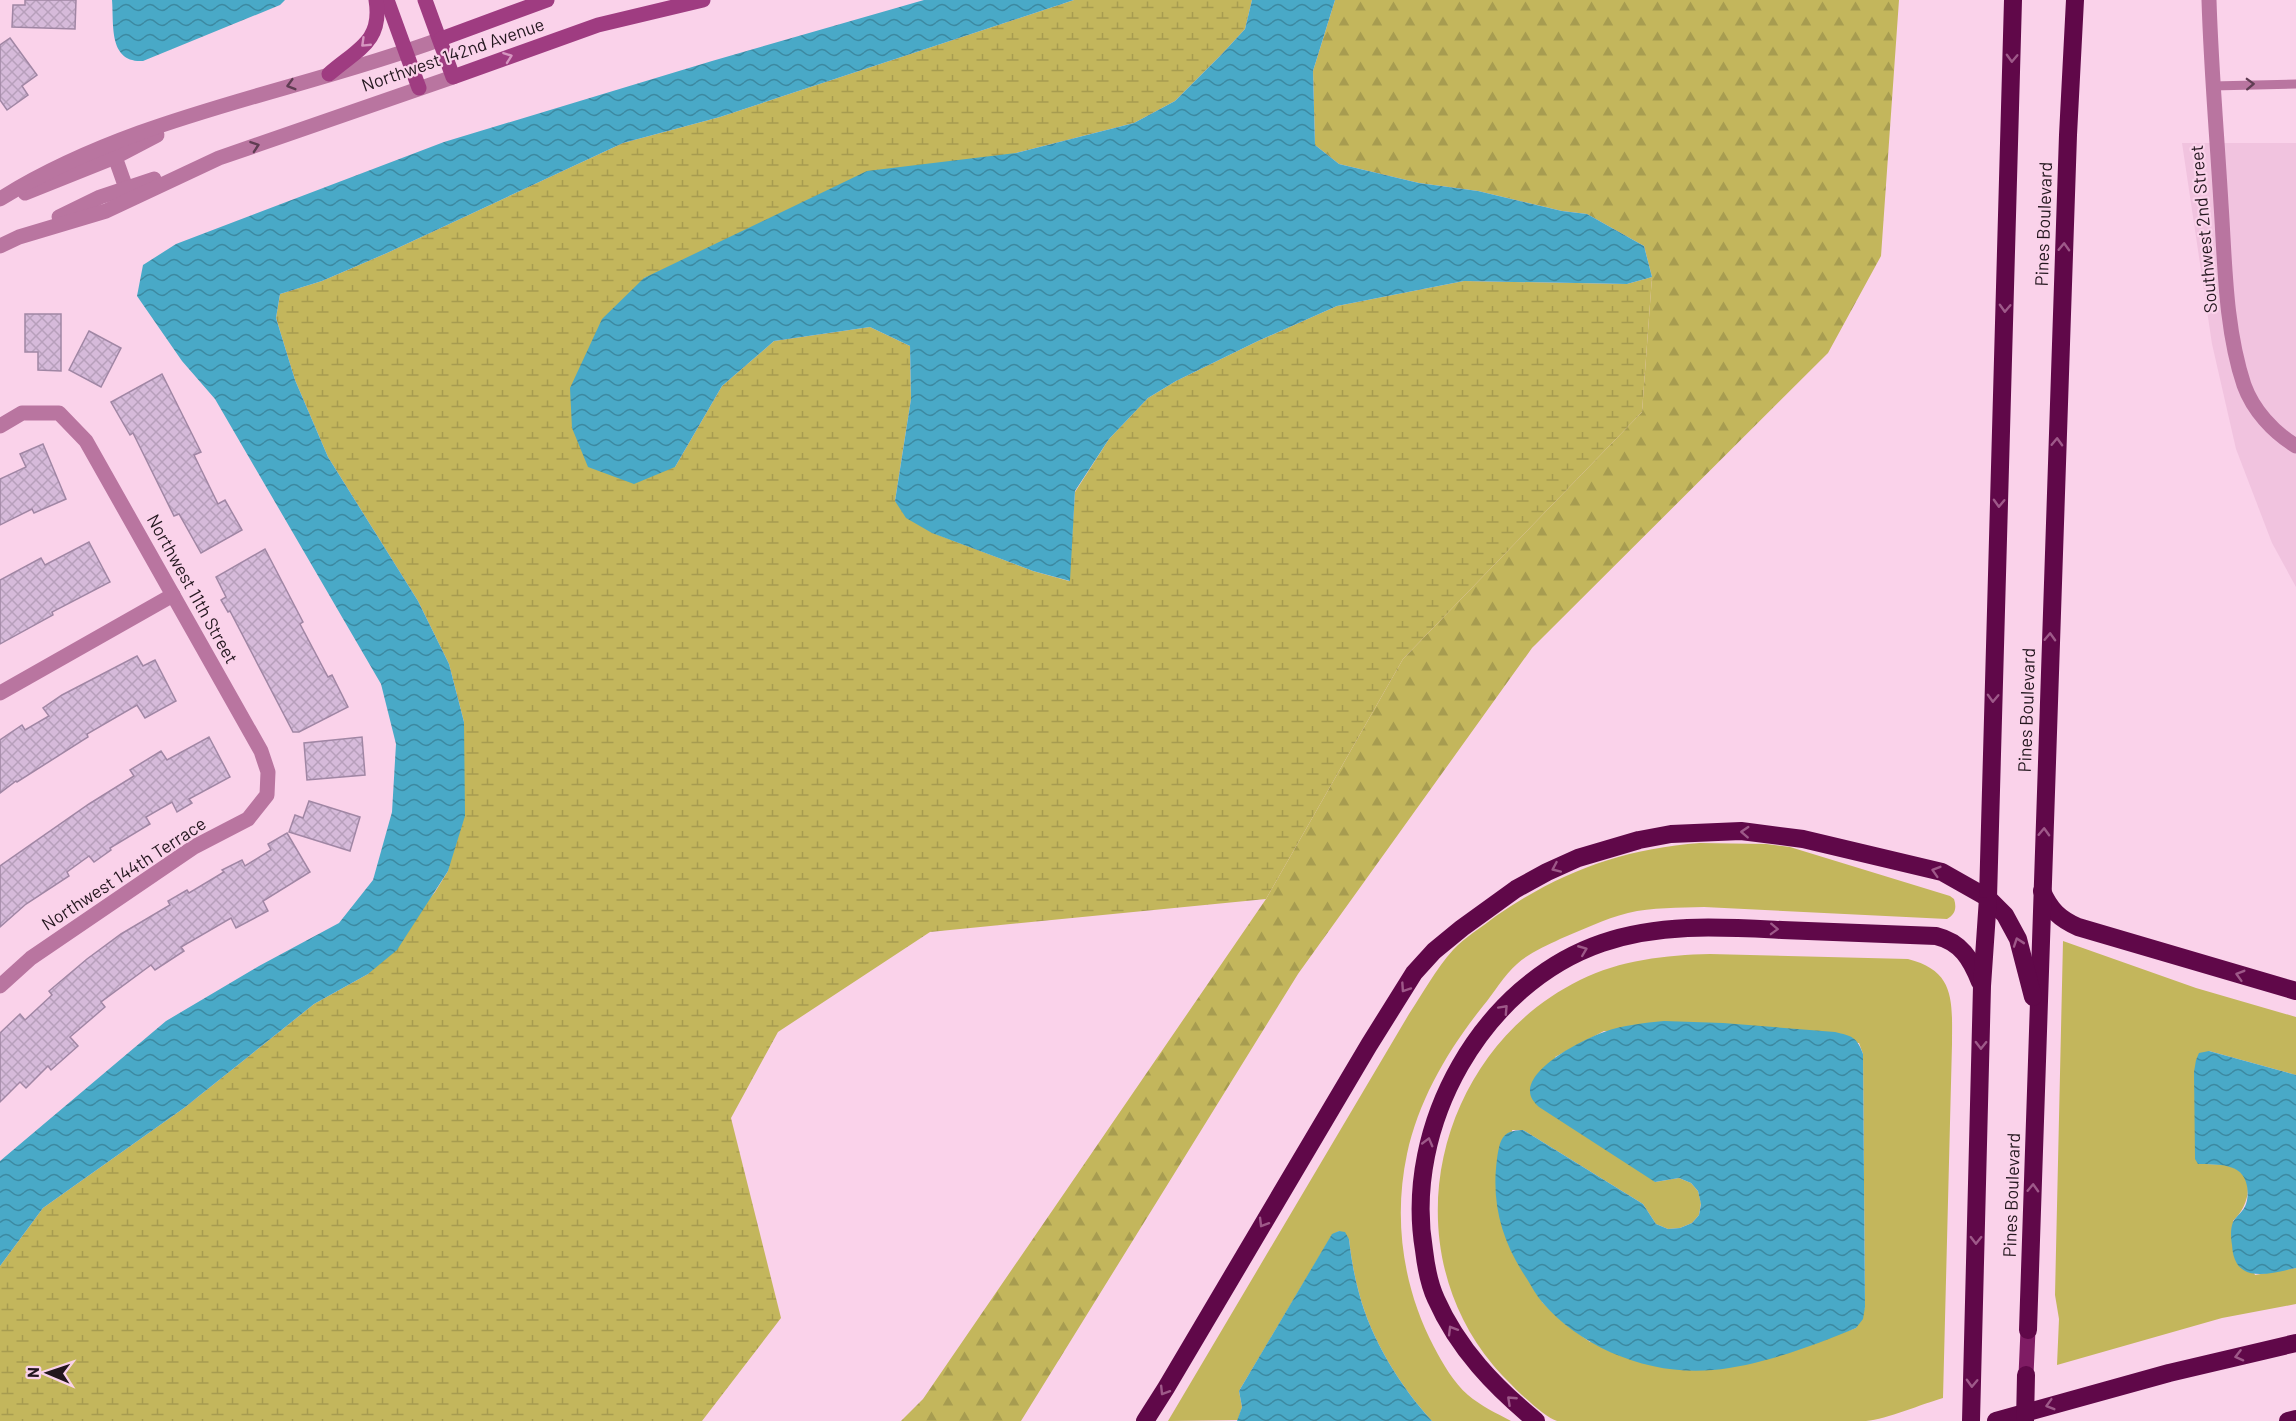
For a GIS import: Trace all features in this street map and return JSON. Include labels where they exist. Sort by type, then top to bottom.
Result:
[{"type":"highway","name":"Pines Boulevard","points":[[1971,1421],[1982,986],[1988,898],[2013,0]]},
{"type":"highway","name":"Pines Boulevard","points":[[2028,1330],[2074,0]]},
{"type":"highway","points":[[1145,1421],[1414,973],[1434,951],[1516,889],[1578,858],[1639,840],[1671,834],[1741,831],[1803,838],[1942,872],[1988,898],[2005,915],[2018,939],[2039,1019]]},
{"type":"highway","points":[[2042,890],[2047,904],[2054,913],[2064,921],[2078,927],[2296,991]]},
{"type":"highway","points":[[1536,1421],[1487,1376],[1450,1328],[1427,1273],[1420,1213],[1425,1153],[1434,1120],[1447,1089],[1478,1039],[1520,992],[1554,964],[1578,952],[1633,934],[1689,926],[1936,936],[1962,948],[1973,963],[1982,986]]},
{"type":"highway","points":[[1996,1421],[2169,1373],[2296,1343]]},
{"type":"highway","name":"Pines Boulevard","points":[[2025,1421],[2026,1375]]},
{"type":"highway","points":[[2288,1421],[2296,1419]]},
{"type":"main road","name":"Pines Boulevard","points":[[2026,1375],[2028,1330]]},
{"type":"street","points":[[329,74],[372,38],[377,25],[376,0]]},
{"type":"street","points":[[387,0],[419,88]]},
{"type":"street","points":[[425,0],[453,76]]},
{"type":"street","name":"Northwest 142nd Avenue","points":[[0,201],[27,182],[104,145],[197,114],[407,51],[547,0]]},
{"type":"street","name":"Northwest 142nd Avenue","points":[[0,246],[100,197],[219,158],[598,25],[703,0]]},
{"type":"street","name":"Southwest 2nd Street","points":[[2210,0],[2212,86],[2226,272],[2234,343],[2245,386],[2262,418],[2290,442]]},
{"type":"street","name":"Northwest 142nd Avenue","points":[[0,201],[116,157],[197,114]]},
{"type":"street","points":[[116,157],[126,189]]},
{"type":"street","name":"Northwest 142nd Avenue","points":[[19,237],[106,211],[219,158]]},
{"type":"street","name":"Northwest 11th Street","points":[[0,426],[22,413],[59,413],[86,441],[261,751],[268,772],[267,795]]},
{"type":"street","points":[[0,693],[173,595]]},
{"type":"street","name":"Northwest 144th Terrace","points":[[0,986],[31,958],[194,847],[248,819],[267,795]]},
{"type":"lane","points":[[2212,86],[2292,84]]},
{"type":"shaded area","points":[[2182,143],[2296,143],[2296,587],[2272,543],[2236,449],[2212,344]]},
{"type":"green space","points":[[1074,0],[1252,0],[1245,29],[1221,55],[1175,101],[1134,123],[1016,153],[644,278],[675,467],[722,386],[774,341],[870,327],[910,346],[911,399],[895,501],[933,533],[1033,571],[1069,581],[1075,492],[1109,439],[1148,398],[1176,381],[1258,341],[1337,306],[1464,281],[1627,284],[1652,277],[1642,412],[1403,659],[1266,899],[930,932],[778,1032],[731,1118],[781,1318],[702,1421],[0,1421],[0,1266],[43,1208],[184,1108],[314,1004],[368,974],[435,892],[448,871],[463,767],[464,722],[449,664],[418,601],[328,457],[295,380],[276,318],[280,294],[322,281],[387,253],[623,143],[720,117]]},
{"type":"green space","points":[[1335,0],[1899,0],[1881,256],[1828,353],[1532,648],[1298,974],[1021,1421],[901,1421],[923,1399],[1266,899],[1403,659],[1642,412],[1652,277],[1644,246],[1587,214],[1562,211],[1478,191],[1419,183],[1339,164],[1315,145],[1313,71]]},
{"type":"green space","points":[[1700,843],[1766,844],[1790,847],[1950,896],[1954,899],[1955,911],[1947,919],[1704,907],[1646,910],[1602,921],[1527,956],[1503,979],[1458,1040],[1436,1076],[1412,1134],[1403,1179],[1401,1204],[1401,1229],[1408,1277],[1423,1324],[1434,1347],[1449,1373],[1468,1395],[1511,1421],[1432,1421],[1409,1393],[1379,1344],[1359,1293],[1349,1239],[1339,1231],[1332,1235],[1239,1391],[1242,1407],[1238,1420],[1168,1421],[1409,1014],[1435,973],[1453,950],[1468,936],[1520,900],[1568,875],[1618,857],[1671,846]]},
{"type":"green space","points":[[2063,941],[2196,988],[2296,1017],[2296,1075],[2209,1051],[2198,1164],[2226,1165],[2243,1174],[2247,1181],[2247,1198],[2233,1221],[2255,1275],[2296,1268],[2296,1304],[2222,1318],[2057,1365],[2059,1319],[2055,1295]]},
{"type":"green space","points":[[1693,955],[1908,959],[1924,964],[1943,980],[1951,1002],[1952,1029],[1943,1398],[1866,1421],[1557,1421],[1533,1405],[1498,1371],[1461,1316],[1443,1262],[1438,1207],[1445,1152],[1463,1100],[1492,1052],[1531,1012],[1580,980],[1627,963],[1660,957]],"holes":[[[1604,1031],[1859,1043],[1863,1054],[1865,1307],[1856,1328],[1775,1357],[1590,1342],[1565,1324],[1542,1302],[1512,1130],[1523,1130],[1643,1204],[1656,1224],[1668,1229],[1680,1228],[1692,1223],[1699,1215],[1701,1203],[1698,1191],[1691,1183],[1679,1178],[1655,1182],[1555,1057]]]},
{"type":"water","points":[[112,0],[285,0],[280,5],[143,61],[132,60],[118,49],[113,30]]},
{"type":"water","points":[[924,0],[1074,0],[720,117],[623,143],[387,253],[322,281],[280,294],[276,318],[295,380],[328,457],[418,601],[449,664],[464,722],[465,816],[448,871],[397,950],[368,974],[314,1004],[184,1108],[43,1208],[0,1266],[0,1161],[166,1021],[259,966],[339,923],[373,880],[392,812],[396,744],[381,684],[215,399],[182,361],[137,296],[143,265],[176,244],[444,142]]},
{"type":"water","points":[[1252,0],[1335,0],[1313,71],[1315,145],[1339,164],[1419,183],[1478,191],[1562,211],[1587,214],[1644,246],[1652,277],[1627,284],[1464,281],[1337,306],[1176,381],[1148,398],[1109,439],[1075,491],[1070,581],[1033,571],[932,533],[906,518],[895,501],[911,399],[910,346],[870,327],[774,341],[722,386],[675,467],[634,484],[588,467],[572,428],[570,388],[602,319],[644,278],[867,171],[1016,153],[1134,123],[1175,101],[1221,55],[1245,29]]},
{"type":"water","points":[[1664,1021],[1835,1032],[1850,1036],[1858,1044],[1863,1054],[1865,1307],[1863,1319],[1856,1328],[1767,1360],[1731,1368],[1689,1371],[1666,1369],[1642,1364],[1597,1346],[1558,1319],[1534,1291],[1511,1251],[1497,1207],[1498,1153],[1503,1138],[1510,1132],[1523,1130],[1643,1204],[1656,1224],[1668,1229],[1680,1228],[1692,1223],[1699,1215],[1701,1204],[1698,1191],[1691,1183],[1679,1178],[1655,1182],[1539,1107],[1530,1093],[1532,1082],[1539,1072],[1572,1047],[1611,1030]]},
{"type":"water","points":[[2209,1051],[2296,1075],[2296,1268],[2275,1273],[2255,1274],[2239,1266],[2234,1258],[2231,1228],[2247,1202],[2248,1190],[2245,1178],[2228,1166],[2198,1164],[2195,1159],[2194,1072],[2199,1053]]},
{"type":"water","points":[[1339,1231],[1345,1232],[1349,1239],[1359,1293],[1379,1344],[1409,1393],[1432,1421],[1237,1421],[1242,1407],[1239,1391],[1332,1234]]},
{"type":"building","points":[[25,0],[76,0],[75,29],[12,27],[13,5],[25,5]]},
{"type":"building","points":[[10,38],[37,75],[22,86],[28,95],[7,110],[0,100],[0,45]]},
{"type":"building","points":[[25,314],[61,314],[61,371],[38,370],[38,352],[25,352]]},
{"type":"building","points":[[89,331],[121,348],[101,387],[69,370]]},
{"type":"building","points":[[162,374],[201,452],[194,455],[218,504],[225,500],[242,530],[201,553],[179,514],[174,516],[133,433],[130,435],[111,402]]},
{"type":"building","points":[[43,444],[66,499],[34,513],[32,509],[0,525],[0,479],[26,467],[20,454]]},
{"type":"building","points":[[89,542],[110,582],[52,612],[53,615],[0,644],[0,580],[41,558],[45,565]]},
{"type":"building","points":[[265,549],[303,622],[300,624],[328,677],[332,675],[348,707],[299,732],[293,732],[230,611],[228,612],[221,600],[226,597],[216,577]]},
{"type":"building","points":[[137,656],[143,666],[155,660],[176,701],[145,718],[137,705],[87,734],[88,737],[0,793],[0,740],[22,725],[25,730],[49,716],[43,708],[62,695]]},
{"type":"building","points":[[209,737],[230,777],[189,799],[192,803],[177,812],[172,802],[146,817],[150,824],[110,848],[111,850],[94,862],[89,856],[67,872],[69,876],[26,904],[0,927],[0,866],[89,804],[134,776],[130,770],[161,751],[167,760]]},
{"type":"building","points":[[362,737],[365,775],[307,780],[304,743]]},
{"type":"building","points":[[309,801],[360,817],[350,851],[289,832],[295,815],[303,818]]},
{"type":"building","points":[[287,833],[310,872],[263,901],[268,911],[236,928],[231,918],[181,947],[184,951],[155,970],[151,965],[101,1002],[105,1007],[70,1037],[78,1046],[51,1070],[48,1066],[26,1088],[20,1082],[0,1102],[0,1033],[20,1014],[25,1020],[52,995],[49,991],[87,959],[121,934],[170,905],[168,901],[187,890],[189,893],[224,872],[222,870],[242,860],[245,866],[271,850],[268,844]]}]
